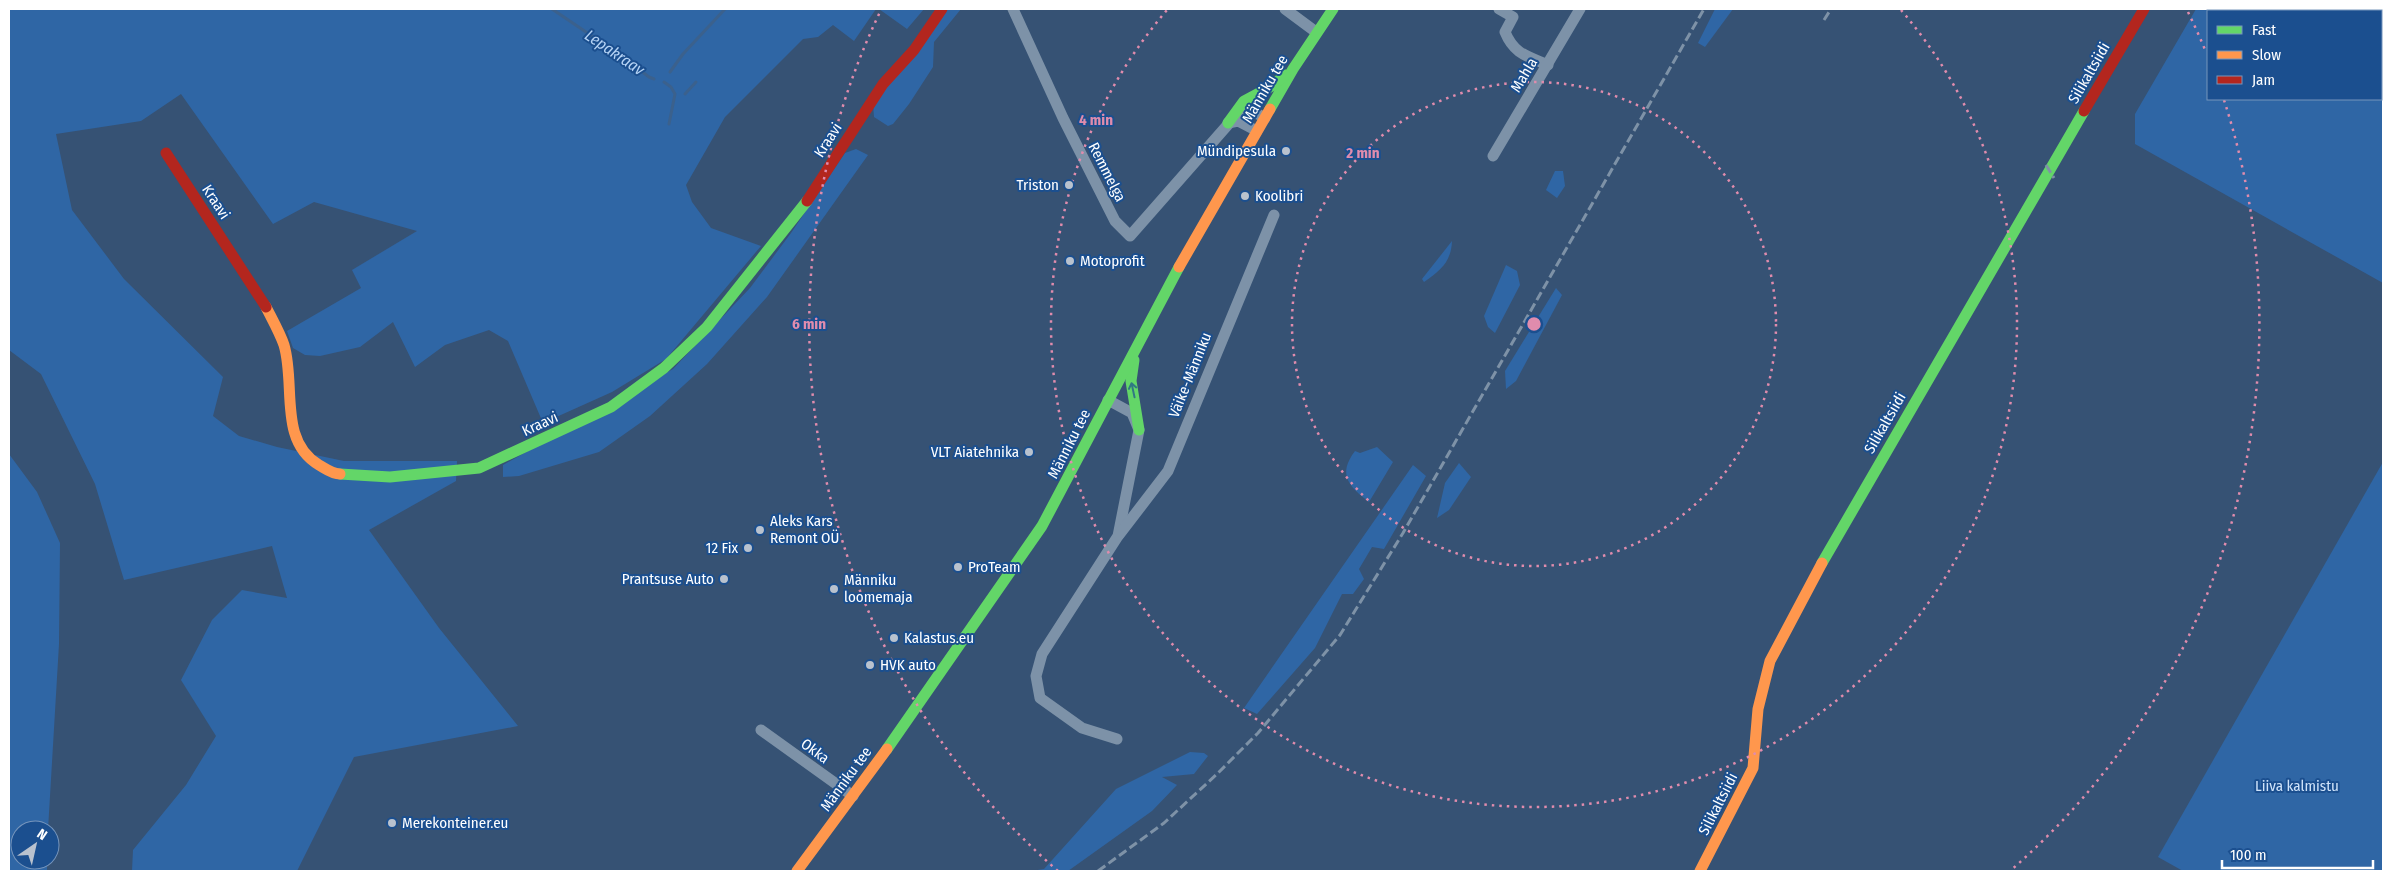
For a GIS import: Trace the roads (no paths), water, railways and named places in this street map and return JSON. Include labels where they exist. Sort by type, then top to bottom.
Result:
[{"type":"street","name":"Kraavi","points":[[166,153],[267,309],[278,331],[284,346],[294,433],[300,448],[310,460],[334,474],[390,478],[479,468],[611,407],[664,368],[707,327],[797,216],[883,84],[914,50],[942,9]]},
{"type":"street","name":"Remmelga","points":[[1013,9],[1063,118],[1115,221],[1130,236],[1228,123]]},
{"type":"street","points":[[1285,9],[1316,32]]},
{"type":"street","name":"Männiku tee","points":[[797,871],[853,796],[1024,554],[1055,502],[1170,283],[1293,69],[1333,9]]},
{"type":"street","points":[[1499,9],[1513,17],[1505,32],[1510,45],[1520,53],[1548,65]]},
{"type":"street","name":"Mahla","points":[[1493,156],[1580,9]]},
{"type":"street","name":"Silikaltsiidi","points":[[1700,871],[1753,768],[1758,709],[1770,661],[1800,600],[2144,9]]},
{"type":"street","points":[[1228,123],[1244,101],[1272,86],[1293,69]]},
{"type":"street","points":[[1228,123],[1245,110],[1265,118]]},
{"type":"street","points":[[1228,123],[1238,121],[1257,131]]},
{"type":"street","name":"Väike-Männiku","points":[[1117,739],[1082,728],[1040,698],[1036,676],[1042,654],[1118,536],[1168,470],[1274,214]]},
{"type":"street","points":[[1134,351],[1131,381],[1139,430]]},
{"type":"street","points":[[1108,400],[1132,413],[1139,430]]},
{"type":"street","name":"Väike-Männiku","points":[[1118,536],[1139,430]]},
{"type":"street","name":"Okka","points":[[761,730],[853,796]]},
{"type":"waterway","name":"Lepakraav","points":[[552,9],[654,79]]},
{"type":"waterway","name":"Lepakraav","points":[[670,72],[683,54],[725,9]]},
{"type":"waterway","points":[[664,82],[671,87],[675,94],[669,124]]},
{"type":"waterway","points":[[685,94],[696,82]]},
{"type":"railway","points":[[1098,871],[1164,823],[1217,774],[1258,733],[1340,635],[1403,533],[1704,9]]},
{"type":"railway","points":[[1824,20],[1831,9]]},
{"type":"railway","points":[[2046,165],[2054,178]]},
{"type":"place","name":"Mündipesula","points":[[1286,151]]},
{"type":"place","name":"Triston","points":[[1069,185]]},
{"type":"place","name":"Koolibri","points":[[1245,196]]},
{"type":"place","name":"Motoprofit","points":[[1070,261]]},
{"type":"place","name":"VLT Aiatehnika","points":[[1029,452]]},
{"type":"place","name":"Aleks Kars Remont OÜ","points":[[760,530]]},
{"type":"place","name":"12 Fix","points":[[748,548]]},
{"type":"place","name":"ProTeam","points":[[958,567]]},
{"type":"place","name":"Prantsuse Auto","points":[[724,579]]},
{"type":"place","name":"Männiku loomemaja","points":[[834,589]]},
{"type":"place","name":"Kalastus.eu","points":[[894,638]]},
{"type":"place","name":"HVK auto","points":[[870,665]]},
{"type":"place","name":"Merekonteiner.eu","points":[[392,823]]},
{"type":"park label","name":"Liiva kalmistu","points":[[2297,786]]}]
